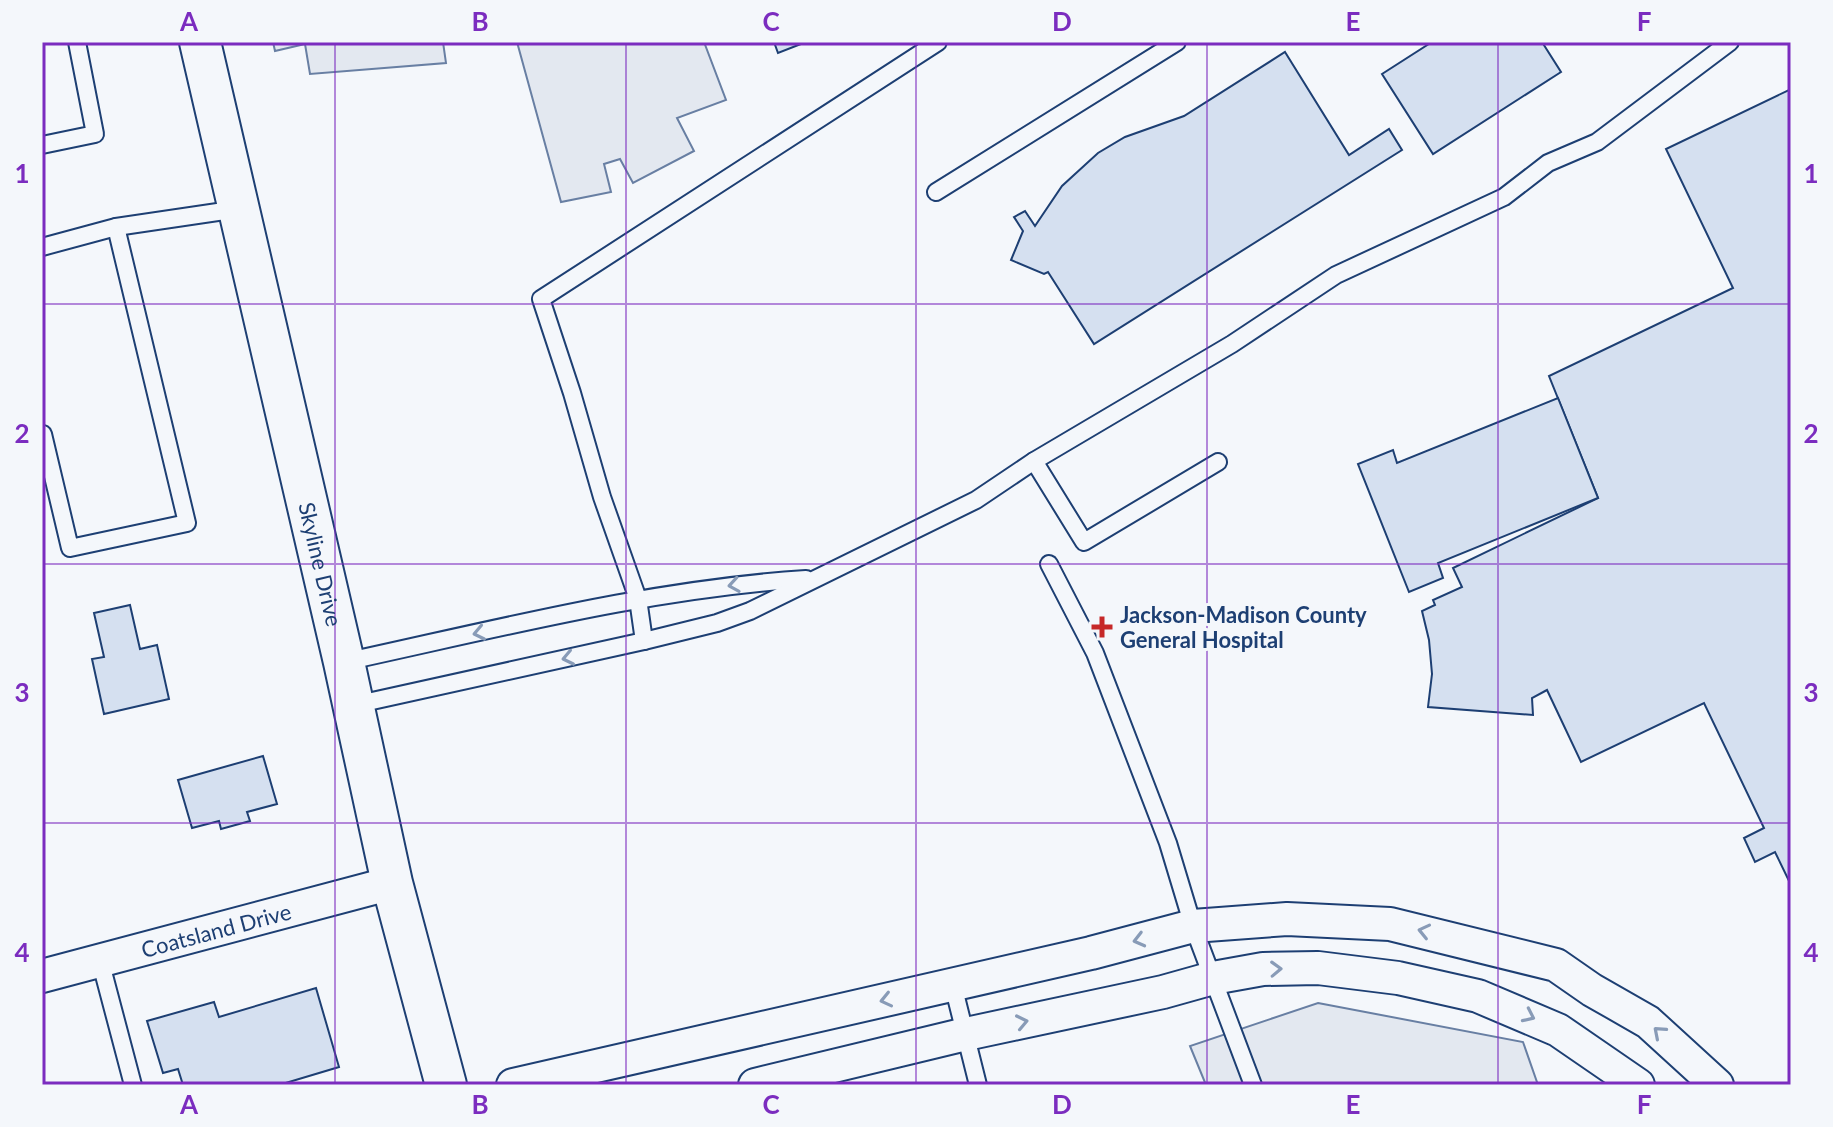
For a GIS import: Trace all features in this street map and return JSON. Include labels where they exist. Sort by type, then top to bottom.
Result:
[{"type":"street","name":"Skyline Drive","points":[[200,42],[354,705],[392,883],[446,1085]]},
{"type":"street","name":"Coatsland Drive","points":[[42,976],[392,883]]},
{"type":"street","points":[[513,1085],[953,985],[1193,926],[1287,919],[1390,924],[1556,965],[1648,1022],[1717,1085]]},
{"type":"street","points":[[755,1085],[1213,978],[1263,969],[1318,968],[1398,978],[1478,996],[1558,1030],[1638,1085]]},
{"type":"lane","points":[[42,145],[95,134],[77,42]]},
{"type":"lane","points":[[644,641],[638,599],[602,497],[541,299],[938,42]]},
{"type":"lane","points":[[936,192],[1177,42]]},
{"type":"lane","points":[[354,705],[644,641],[717,623],[750,611],[976,500],[1034,461],[1232,344],[1336,275],[1504,197],[1548,163],[1597,142],[1730,42]]},
{"type":"lane","points":[[42,247],[116,227],[238,209]]},
{"type":"lane","points":[[43,434],[70,548],[187,523],[116,227]]},
{"type":"lane","points":[[1034,461],[1084,542],[1218,462]]},
{"type":"lane","points":[[1049,564],[1095,653],[1168,843],[1193,926],[1253,1085]]},
{"type":"lane","points":[[344,662],[638,599],[749,582],[812,578]]},
{"type":"lane","points":[[100,960],[133,1085]]},
{"type":"lane","points":[[953,985],[978,1085]]},
{"type":"shaded area","points":[[273,42],[443,42],[446,63],[310,74],[305,44],[275,51]]},
{"type":"shaded area","points":[[517,42],[704,42],[726,100],[677,118],[694,151],[633,183],[620,159],[604,164],[611,192],[561,202]]},
{"type":"shaded area","points":[[1318,1003],[1523,1042],[1538,1085],[1206,1085],[1190,1046]]},
{"type":"building","points":[[774,42],[806,42],[778,53]]},
{"type":"building","points":[[1432,42],[1542,42],[1561,72],[1433,154],[1382,74]]},
{"type":"building","points":[[1285,52],[1349,155],[1389,129],[1402,150],[1094,344],[1048,272],[1044,274],[1011,260],[1023,231],[1014,217],[1025,211],[1035,226],[1062,186],[1098,153],[1125,137],[1184,116]]},
{"type":"building","points":[[1791,89],[1791,885],[1775,852],[1755,862],[1744,838],[1764,828],[1704,703],[1581,762],[1547,690],[1532,698],[1533,715],[1428,707],[1432,674],[1422,611],[1435,605],[1433,600],[1462,587],[1453,568],[1598,498],[1549,376],[1733,288],[1666,149]]},
{"type":"building","points":[[1558,398],[1598,498],[1438,563],[1443,578],[1409,592],[1358,464],[1393,450],[1397,463]]},
{"type":"building","points":[[130,605],[140,649],[157,645],[169,699],[104,714],[92,659],[104,657],[94,613]]},
{"type":"building","points":[[263,756],[277,804],[247,812],[250,821],[221,829],[219,821],[192,828],[178,780]]},
{"type":"building","points":[[316,988],[339,1067],[279,1085],[183,1085],[178,1069],[163,1073],[147,1021],[214,1002],[219,1017]]},
{"type":"place","name":"Jackson-Madison County General Hospital","points":[[1102,627]]}]
